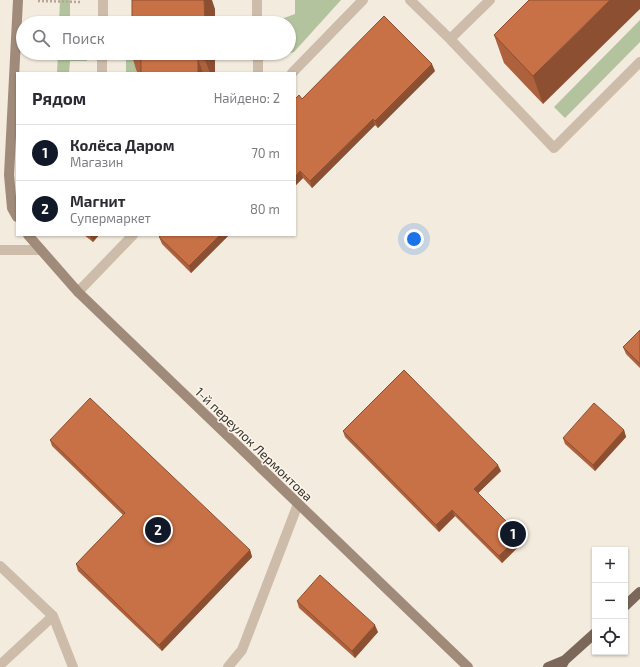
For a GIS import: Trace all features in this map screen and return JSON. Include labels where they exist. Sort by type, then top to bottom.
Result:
[{"type":"main road","points":[[628,603],[640,592]]},
{"type":"main road","points":[[548,667],[563,663],[592,636]]},
{"type":"street","points":[[17,16],[18,0]]},
{"type":"street","points":[[257,0],[257,16]]},
{"type":"street","points":[[293,72],[363,0]]},
{"type":"street","points":[[410,0],[450,39],[554,148],[640,62]]},
{"type":"street","points":[[450,39],[490,0]]},
{"type":"street","points":[[103,1],[103,16]]},
{"type":"street","points":[[16,44],[10,175],[12,208],[16,215]]},
{"type":"street","points":[[102,60],[102,72]]},
{"type":"street","points":[[258,60],[258,72]]},
{"type":"street","name":"1-й переулок Лермонтова","points":[[29,236],[78,292],[468,667]]},
{"type":"street","points":[[78,292],[132,236]]},
{"type":"street","points":[[0,250],[40,250]]},
{"type":"street","points":[[228,667],[242,650],[298,504]]},
{"type":"street","points":[[0,566],[53,616],[73,667]]},
{"type":"street","points":[[0,665],[53,616]]},
{"type":"path","points":[[18,0],[103,1]]},
{"type":"green space","points":[[60,0],[70,0],[70,16],[59,16]]},
{"type":"green space","points":[[295,0],[341,0],[296,50],[296,16],[289,16],[295,14]]},
{"type":"green space","points":[[640,20],[640,42],[565,118],[554,107]]},
{"type":"green space","points":[[58,60],[87,60],[70,61],[69,72],[57,72]]},
{"type":"green space","points":[[126,60],[136,60],[136,72],[126,72]]},
{"type":"building","points":[[132,0],[204,0],[205,16],[132,16]]},
{"type":"building","points":[[529,0],[610,0],[533,76],[494,35]]},
{"type":"building","points":[[384,16],[432,64],[375,121],[373,119],[310,181],[300,171],[296,176],[296,98],[299,95],[302,99]]},
{"type":"building","points":[[141,60],[198,60],[198,72],[141,72]]},
{"type":"building","points":[[160,236],[219,236],[189,266],[159,237]]},
{"type":"building","points":[[640,330],[640,364],[623,347]]},
{"type":"building","points":[[404,370],[498,465],[474,489],[520,535],[499,556],[452,510],[436,525],[343,431]]},
{"type":"building","points":[[90,398],[250,550],[159,645],[76,564],[125,513],[50,440]]},
{"type":"building","points":[[594,403],[624,430],[593,465],[563,438]]},
{"type":"building","points":[[320,575],[375,625],[352,651],[297,601]]},
{"type":"place","name":"Магнит","points":[[158,530]]},
{"type":"place","name":"Колёса Даром","points":[[513,534]]}]
